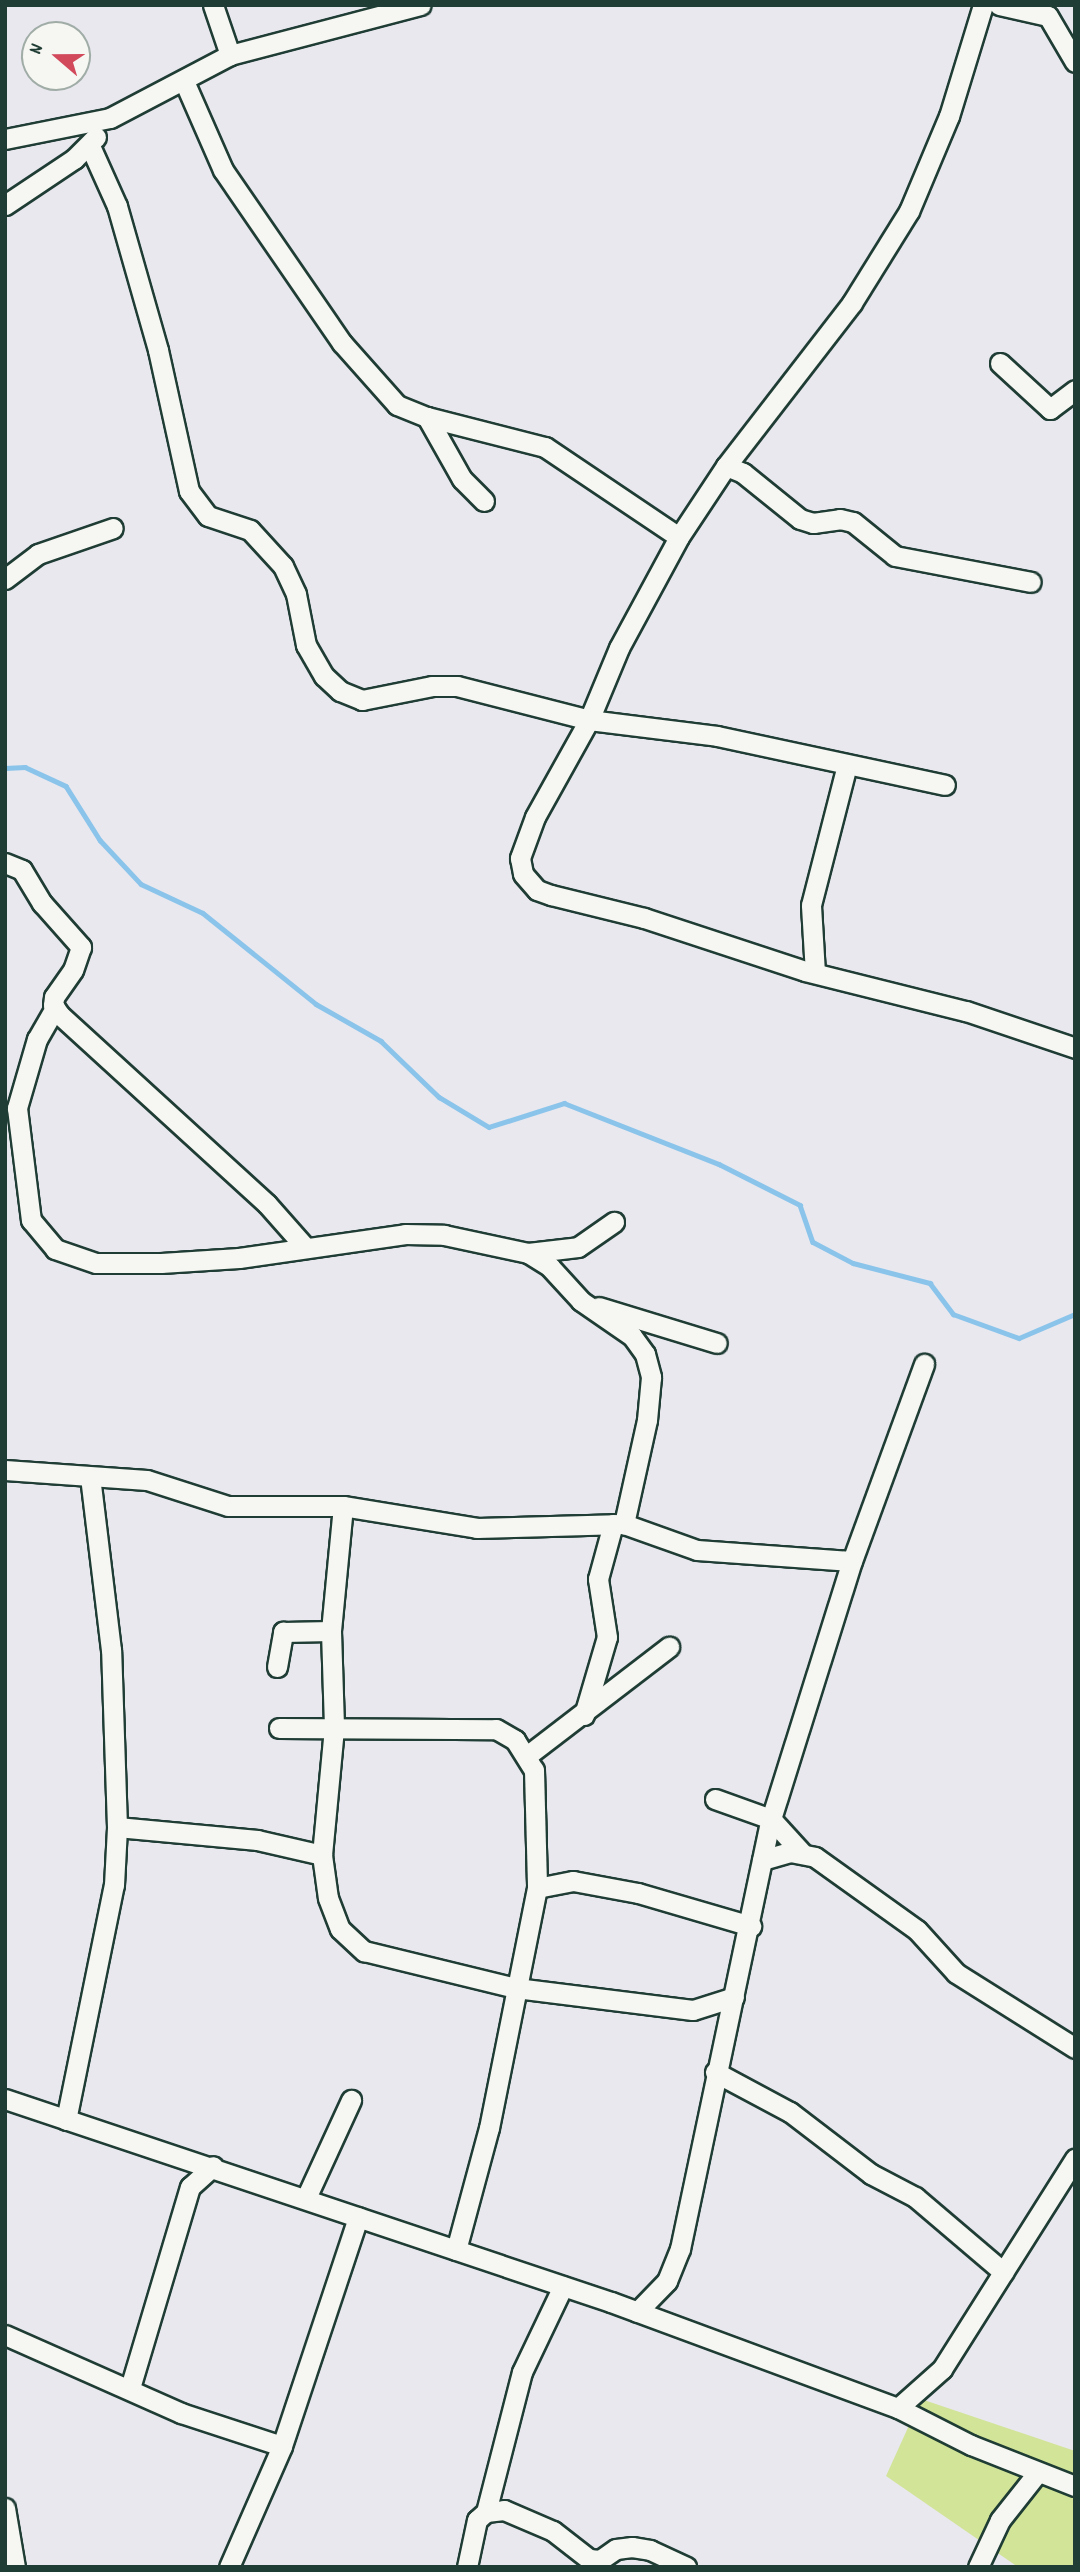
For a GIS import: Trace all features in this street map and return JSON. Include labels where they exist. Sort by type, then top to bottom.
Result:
[{"type":"street","points":[[213,5],[230,55]]},
{"type":"street","points":[[984,5],[940,142],[909,211],[852,303],[726,466],[679,537],[619,648],[589,720],[535,817],[520,858],[523,874],[537,890],[551,895],[644,918],[815,973],[966,1011],[1075,1048]]},
{"type":"street","points":[[999,5],[1048,16],[1075,62]]},
{"type":"street","points":[[5,139],[110,118],[230,55],[410,7]]},
{"type":"street","points":[[184,81],[223,170],[342,343],[397,405],[427,418],[545,447],[679,537]]},
{"type":"street","points":[[5,205],[90,146],[110,118]]},
{"type":"street","points":[[90,146],[117,206],[158,350],[189,491],[208,516],[250,530],[283,566],[296,594],[306,645],[324,676],[340,691],[362,699],[432,686],[457,686],[589,720],[718,736],[945,785]]},
{"type":"street","points":[[1000,363],[1050,409],[1075,390]]},
{"type":"street","points":[[427,418],[462,479],[484,501]]},
{"type":"street","points":[[726,466],[743,472],[800,519],[853,523],[895,556],[1031,582]]},
{"type":"street","points":[[5,579],[38,554],[113,528]]},
{"type":"street","points":[[815,973],[811,905],[847,765]]},
{"type":"street","points":[[5,863],[22,870],[42,903],[81,947],[73,970],[54,997],[55,1008],[37,1039],[17,1108],[31,1220],[55,1249],[96,1263],[161,1263],[239,1258],[405,1234],[444,1235],[528,1253],[578,1247],[614,1222]]},
{"type":"street","points":[[55,1008],[267,1204],[305,1247]]},
{"type":"street","points":[[528,1253],[550,1267],[581,1301],[632,1336],[645,1354],[651,1377],[647,1420],[618,1524],[598,1579],[607,1637],[584,1715]]},
{"type":"street","points":[[581,1301],[717,1343]]},
{"type":"street","points":[[637,2312],[667,2281],[680,2249],[715,2072],[751,1926],[771,1818],[852,1561],[924,1364]]},
{"type":"street","points":[[5,1470],[90,1477],[113,1474],[147,1480],[228,1506],[343,1506],[477,1528],[618,1524],[697,1550],[852,1561]]},
{"type":"street","points":[[66,2120],[112,1896],[117,1827],[111,1650],[90,1477]]},
{"type":"street","points":[[343,1506],[331,1631],[334,1728],[322,1855],[333,1913],[340,1929],[357,1946],[516,1988],[693,2010],[734,1997]]},
{"type":"street","points":[[277,1667],[283,1632],[331,1631]]},
{"type":"street","points":[[528,1755],[584,1715],[669,1647]]},
{"type":"street","points":[[279,1728],[496,1729],[528,1755],[534,1770],[537,1888],[489,2128],[456,2250]]},
{"type":"street","points":[[715,1799],[771,1818],[802,1853]]},
{"type":"street","points":[[117,1827],[257,1840],[322,1855]]},
{"type":"street","points":[[762,1860],[802,1853],[815,1857],[917,1930],[956,1973],[1075,2048]]},
{"type":"street","points":[[537,1888],[573,1881],[625,1890],[751,1926]]},
{"type":"street","points":[[715,2072],[790,2112],[871,2174],[915,2197],[1003,2272]]},
{"type":"street","points":[[5,2099],[214,2166],[637,2312],[898,2408],[971,2445],[1075,2486]]},
{"type":"street","points":[[306,2199],[351,2100]]},
{"type":"street","points":[[898,2408],[942,2369],[1075,2159]]},
{"type":"street","points":[[130,2388],[183,2208],[194,2182],[214,2166]]},
{"type":"street","points":[[229,2567],[282,2446],[358,2217]]},
{"type":"street","points":[[467,2567],[471,2534],[486,2512],[522,2372],[563,2286]]},
{"type":"street","points":[[5,2335],[130,2388],[181,2413],[282,2446]]},
{"type":"street","points":[[978,2567],[1000,2520],[1038,2472]]},
{"type":"street","points":[[5,2508],[15,2567]]},
{"type":"street","points":[[486,2512],[504,2510],[530,2518],[589,2559],[600,2560],[617,2549],[632,2547],[650,2550],[686,2567]]},
{"type":"green space","points":[[921,2399],[1075,2451],[1075,2567],[1018,2567],[886,2476]]},
{"type":"waterway","points":[[5,768],[25,767],[66,786],[100,840],[141,884],[203,913],[316,1004],[381,1041],[439,1097],[489,1127],[564,1103],[719,1164],[800,1205],[813,1242],[853,1263],[930,1283],[953,1314],[1019,1338],[1075,1314]]}]
